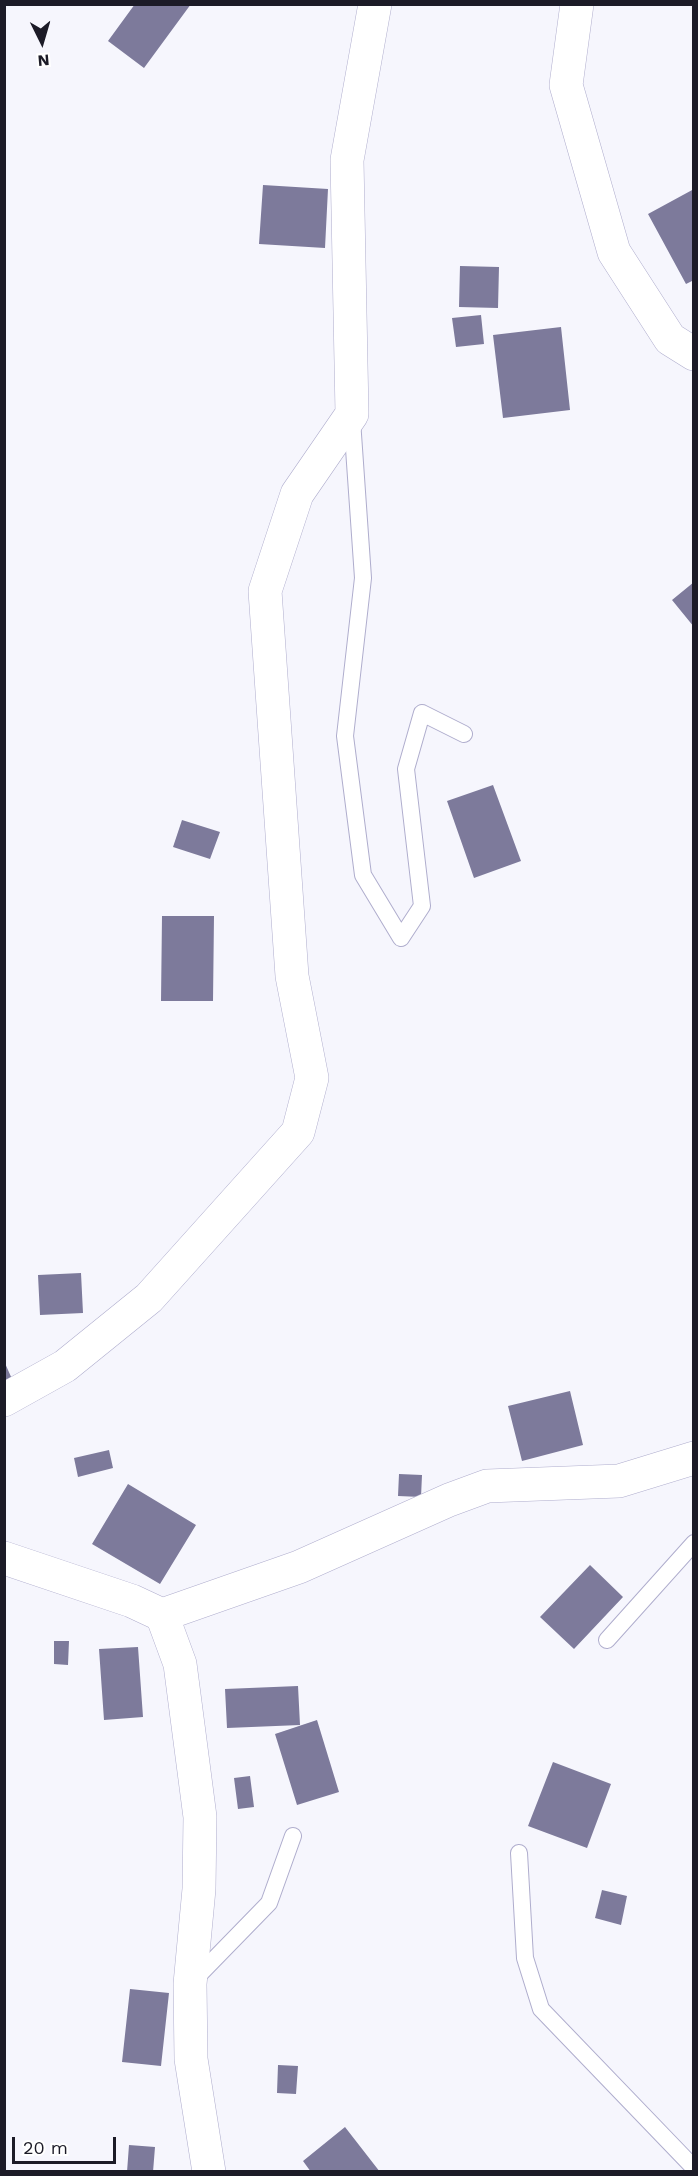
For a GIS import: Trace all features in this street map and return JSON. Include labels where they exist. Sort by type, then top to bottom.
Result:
[{"type":"street","points":[[4,1400],[65,1366],[148,1298],[298,1132],[312,1078],[292,976],[265,591],[297,494],[351,414],[347,160],[375,4]]},
{"type":"street","points":[[577,4],[566,85],[614,252],[670,339],[693,354]]},
{"type":"street","points":[[4,1558],[132,1601],[162,1615],[299,1567],[449,1500],[487,1486],[619,1481],[693,1458]]},
{"type":"street","points":[[162,1615],[180,1664],[200,1817],[199,1889],[190,1983],[190,2059],[209,2172]]},
{"type":"lane","points":[[351,414],[363,578],[345,736],[363,875],[401,938],[422,906],[406,769],[422,713],[464,734]]},
{"type":"lane","points":[[607,1640],[693,1543]]},
{"type":"lane","points":[[190,1983],[269,1903],[292,1836]]},
{"type":"lane","points":[[519,1853],[525,1958],[541,2008],[693,2168]]},
{"type":"building","points":[[135,4],[191,4],[144,68],[108,41]]},
{"type":"building","points":[[263,185],[328,189],[325,248],[259,244]]},
{"type":"building","points":[[694,189],[694,280],[686,284],[648,214]]},
{"type":"building","points":[[460,266],[499,267],[498,308],[459,307]]},
{"type":"building","points":[[481,315],[484,344],[456,347],[452,318]]},
{"type":"building","points":[[561,327],[570,410],[503,418],[493,335]]},
{"type":"building","points":[[694,582],[694,627],[672,600]]},
{"type":"building","points":[[493,785],[521,861],[474,878],[447,801]]},
{"type":"building","points":[[182,820],[220,832],[210,859],[173,847]]},
{"type":"building","points":[[162,916],[214,916],[213,1001],[161,1001]]},
{"type":"building","points":[[81,1273],[83,1313],[40,1315],[38,1275]]},
{"type":"building","points":[[4,1361],[12,1379],[4,1382]]},
{"type":"building","points":[[570,1391],[583,1445],[522,1461],[508,1406]]},
{"type":"building","points":[[109,1450],[113,1468],[78,1477],[74,1458]]},
{"type":"building","points":[[399,1474],[422,1475],[421,1497],[398,1496]]},
{"type":"building","points":[[128,1484],[196,1525],[160,1584],[92,1544]]},
{"type":"building","points":[[590,1565],[623,1597],[574,1649],[540,1617]]},
{"type":"building","points":[[54,1641],[69,1641],[68,1665],[54,1664]]},
{"type":"building","points":[[138,1647],[143,1717],[104,1720],[99,1649]]},
{"type":"building","points":[[298,1686],[300,1725],[227,1728],[225,1689]]},
{"type":"building","points":[[317,1720],[339,1792],[297,1805],[275,1734]]},
{"type":"building","points":[[553,1762],[611,1784],[587,1848],[528,1826]]},
{"type":"building","points":[[250,1776],[254,1807],[238,1809],[234,1778]]},
{"type":"building","points":[[602,1890],[627,1896],[621,1925],[595,1918]]},
{"type":"building","points":[[130,1989],[169,1993],[161,2066],[122,2062]]},
{"type":"building","points":[[278,2065],[298,2066],[296,2094],[277,2093]]},
{"type":"building","points":[[345,2127],[380,2172],[311,2172],[303,2161]]},
{"type":"building","points":[[129,2145],[155,2147],[153,2172],[127,2172]]}]
